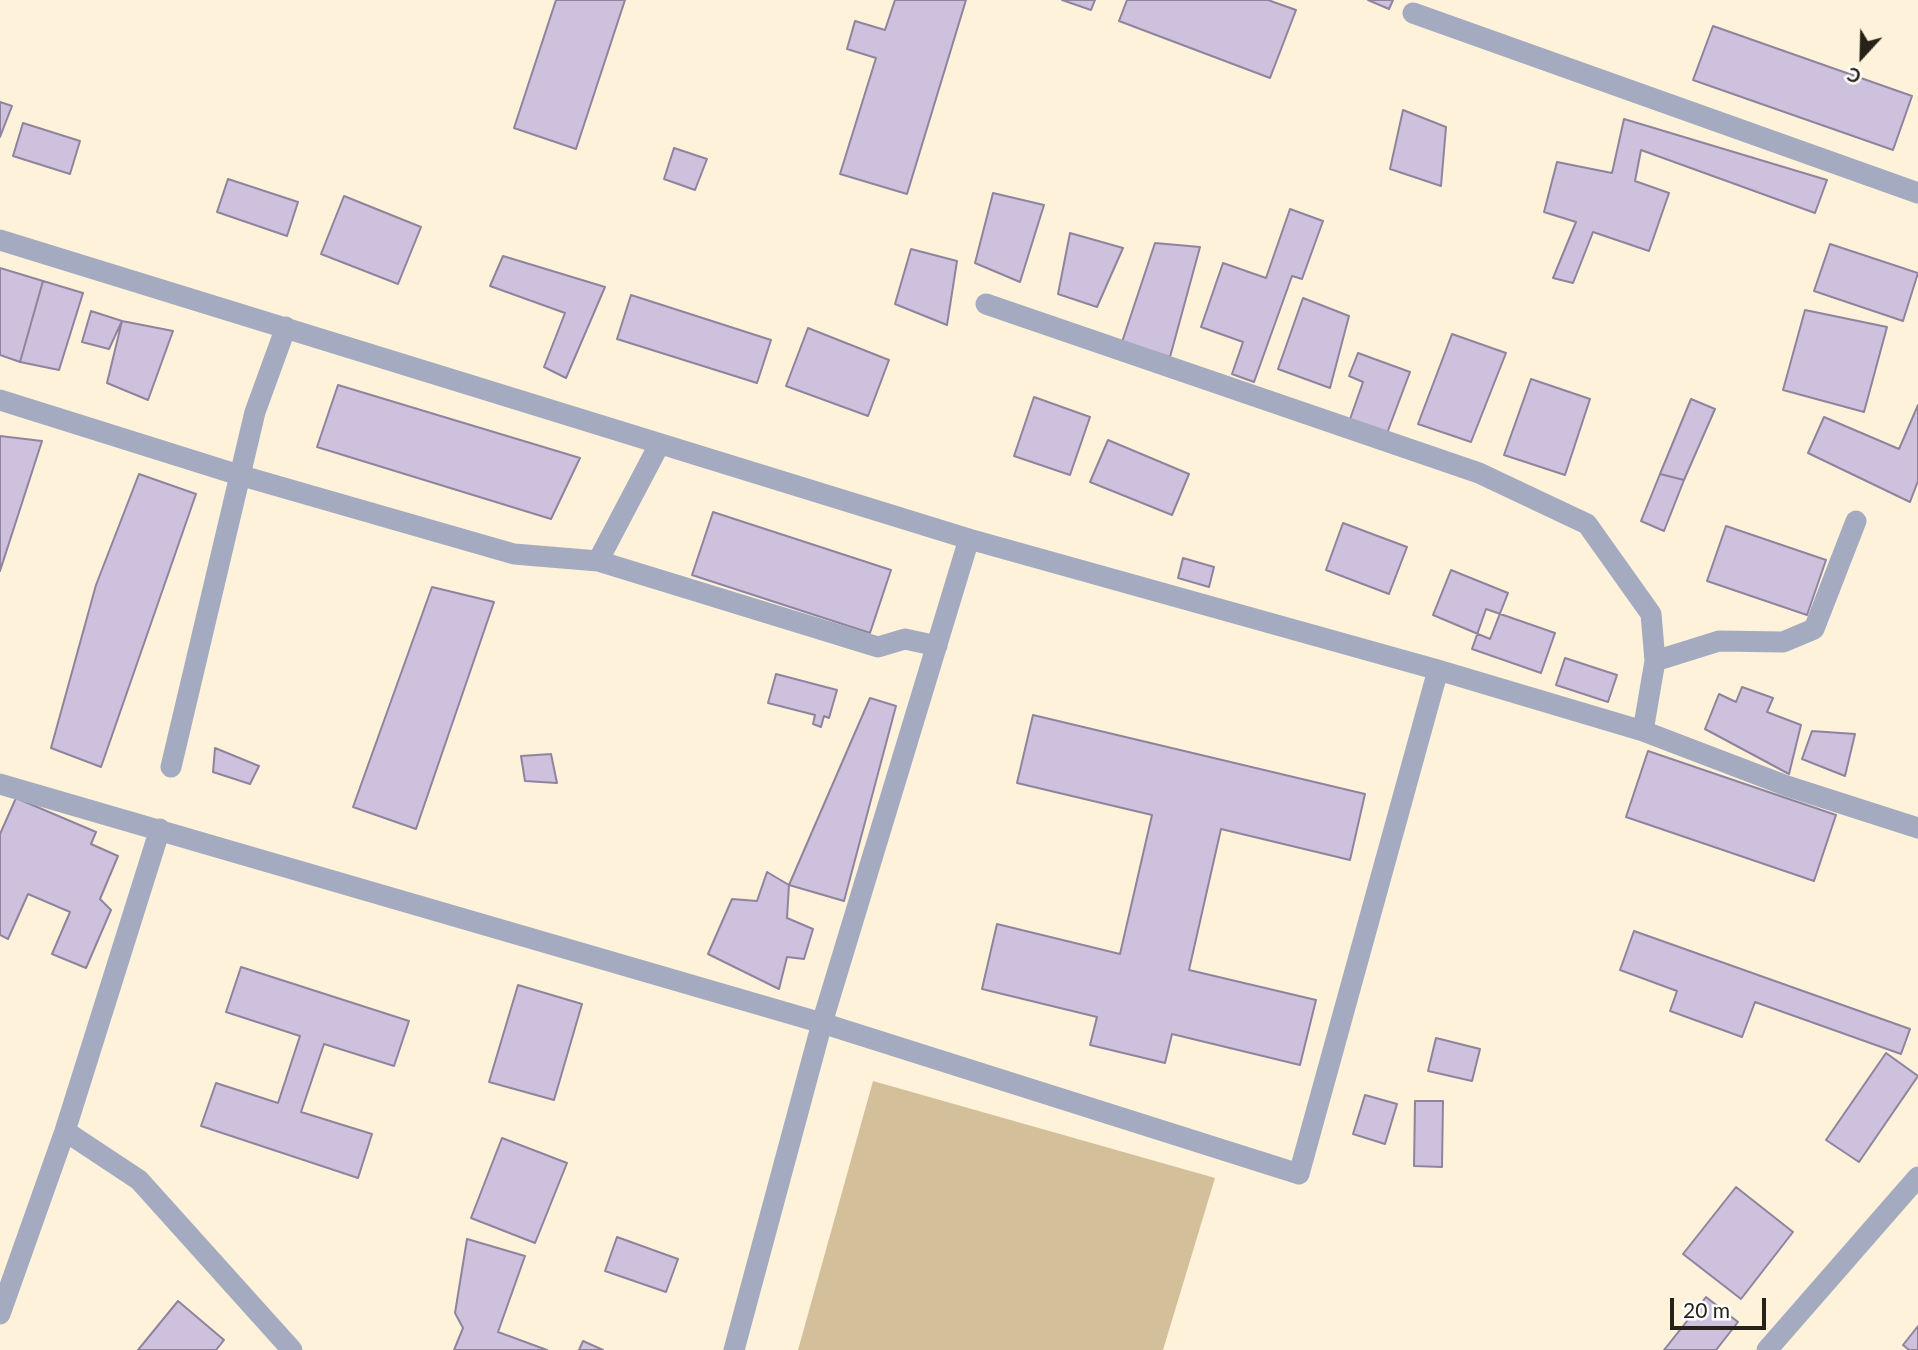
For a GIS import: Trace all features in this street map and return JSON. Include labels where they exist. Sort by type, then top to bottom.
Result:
[{"type":"street","points":[[1413,13],[1918,193]]},
{"type":"street","points":[[0,240],[970,539],[1438,670],[1643,731],[1787,786],[1918,828]]},
{"type":"street","points":[[986,304],[1479,472],[1587,524],[1651,614],[1655,661],[1643,731]]},
{"type":"street","points":[[171,767],[255,412],[286,327]]},
{"type":"street","points":[[0,400],[239,475],[514,554],[598,561],[878,647],[905,639],[937,646]]},
{"type":"street","points":[[598,561],[660,445]]},
{"type":"street","points":[[1655,661],[1718,642],[1783,642],[1814,629],[1856,521]]},
{"type":"street","points":[[734,1350],[822,1023],[970,539]]},
{"type":"street","points":[[0,784],[822,1023],[1299,1174],[1438,670]]},
{"type":"street","points":[[0,1314],[65,1131],[160,829]]},
{"type":"street","points":[[65,1131],[139,1180],[292,1350]]},
{"type":"street","points":[[1767,1350],[1918,1177]]},
{"type":"shaded area","points":[[873,1081],[1215,1178],[1163,1350],[798,1350]]},
{"type":"building","points":[[556,0],[625,0],[576,149],[514,128]]},
{"type":"building","points":[[895,0],[966,0],[907,194],[840,174],[876,58],[847,49],[855,21],[885,30]]},
{"type":"building","points":[[1062,0],[1095,0],[1091,10]]},
{"type":"building","points":[[1127,0],[1268,0],[1296,10],[1270,78],[1119,21]]},
{"type":"building","points":[[1368,0],[1393,0],[1389,9]]},
{"type":"building","points":[[1713,26],[1912,96],[1893,150],[1693,80]]},
{"type":"building","points":[[0,102],[12,106],[0,137]]},
{"type":"building","points":[[1403,110],[1446,127],[1441,186],[1390,169]]},
{"type":"building","points":[[1624,119],[1827,180],[1815,213],[1641,150],[1635,181],[1669,193],[1649,251],[1593,232],[1573,283],[1553,278],[1576,222],[1544,212],[1557,162],[1612,173]]},
{"type":"building","points":[[23,123],[80,141],[70,174],[13,156]]},
{"type":"building","points":[[674,148],[707,159],[695,190],[664,179]]},
{"type":"building","points":[[228,179],[298,202],[287,236],[217,212]]},
{"type":"building","points":[[993,193],[1044,205],[1020,282],[975,263]]},
{"type":"building","points":[[344,196],[421,227],[398,284],[321,254]]},
{"type":"building","points":[[1290,209],[1323,221],[1302,279],[1292,276],[1254,382],[1232,374],[1243,342],[1201,327],[1223,263],[1266,278]]},
{"type":"building","points":[[1070,233],[1123,248],[1097,307],[1058,294]]},
{"type":"building","points":[[1155,243],[1200,247],[1170,357],[1122,342]]},
{"type":"building","points":[[1830,244],[1918,273],[1903,321],[1814,291]]},
{"type":"building","points":[[911,249],[957,261],[947,325],[895,304]]},
{"type":"building","points":[[503,256],[605,287],[566,378],[544,367],[565,313],[490,286]]},
{"type":"building","points":[[0,268],[43,281],[20,362],[0,355]]},
{"type":"building","points":[[43,281],[83,293],[59,370],[20,362]]},
{"type":"building","points":[[631,295],[771,340],[757,383],[617,339]]},
{"type":"building","points":[[1303,298],[1349,316],[1330,388],[1278,369]]},
{"type":"building","points":[[1805,310],[1887,327],[1864,412],[1783,390]]},
{"type":"building","points":[[91,311],[122,321],[109,349],[82,342]]},
{"type":"building","points":[[122,321],[173,331],[148,400],[107,383]]},
{"type":"building","points":[[808,328],[889,360],[868,416],[786,386]]},
{"type":"building","points":[[1452,334],[1506,353],[1471,442],[1418,424]]},
{"type":"building","points":[[1358,353],[1410,372],[1386,436],[1349,422],[1363,382],[1349,376]]},
{"type":"building","points":[[1531,379],[1590,399],[1565,475],[1504,455]]},
{"type":"building","points":[[338,385],[580,458],[551,519],[317,447]]},
{"type":"building","points":[[1034,397],[1090,417],[1070,475],[1014,456]]},
{"type":"building","points":[[1691,399],[1715,409],[1684,480],[1660,474]]},
{"type":"building","points":[[1918,405],[1918,481],[1910,502],[1808,453],[1824,417],[1899,449]]},
{"type":"building","points":[[0,436],[42,441],[0,571]]},
{"type":"building","points":[[1108,440],[1189,474],[1172,515],[1090,482]]},
{"type":"building","points":[[139,474],[196,494],[101,767],[51,748],[96,585]]},
{"type":"building","points":[[1660,474],[1684,480],[1664,531],[1641,521]]},
{"type":"building","points":[[713,512],[891,570],[870,633],[692,575]]},
{"type":"building","points":[[1343,523],[1407,547],[1389,594],[1326,570]]},
{"type":"building","points":[[1726,526],[1826,560],[1807,615],[1707,581]]},
{"type":"building","points":[[1183,558],[1214,567],[1209,587],[1178,578]]},
{"type":"building","points":[[1451,570],[1508,593],[1490,639],[1433,615]]},
{"type":"building","points":[[432,587],[494,602],[416,829],[353,807]]},
{"type":"building","points":[[1486,609],[1555,633],[1541,673],[1472,649]]},
{"type":"building","points":[[1565,658],[1617,675],[1608,702],[1556,685]]},
{"type":"building","points":[[776,674],[837,690],[829,718],[824,716],[821,727],[813,724],[815,715],[768,703]]},
{"type":"building","points":[[1742,687],[1773,698],[1767,712],[1801,725],[1789,774],[1705,729],[1719,694],[1736,702]]},
{"type":"building","points":[[870,698],[896,706],[844,901],[789,885]]},
{"type":"building","points":[[1033,715],[1365,794],[1350,860],[1221,829],[1189,970],[1316,1000],[1300,1065],[1172,1034],[1165,1063],[1090,1045],[1097,1017],[982,989],[997,924],[1120,954],[1152,815],[1017,783]]},
{"type":"building","points":[[1812,731],[1855,734],[1845,776],[1802,759]]},
{"type":"building","points":[[215,748],[259,766],[250,784],[213,772]]},
{"type":"building","points":[[1648,751],[1836,815],[1814,881],[1626,817]]},
{"type":"building","points":[[551,754],[557,783],[525,781],[521,756]]},
{"type":"building","points":[[16,798],[96,832],[91,844],[118,856],[100,899],[111,910],[86,968],[52,954],[70,912],[28,894],[8,939],[0,935],[0,834]]},
{"type":"building","points":[[767,872],[789,885],[787,918],[813,929],[804,959],[787,957],[779,989],[708,954],[732,899],[757,901]]},
{"type":"building","points":[[1634,931],[1910,1029],[1901,1054],[1755,1002],[1742,1037],[1670,1011],[1677,991],[1620,970]]},
{"type":"building","points":[[241,967],[409,1021],[394,1066],[324,1044],[301,1112],[372,1134],[358,1178],[201,1126],[216,1083],[278,1103],[300,1036],[226,1012]]},
{"type":"building","points":[[518,985],[582,1004],[554,1100],[489,1082]]},
{"type":"building","points":[[1436,1038],[1480,1049],[1472,1081],[1428,1071]]},
{"type":"building","points":[[1886,1053],[1918,1076],[1859,1162],[1826,1140]]},
{"type":"building","points":[[1365,1095],[1397,1104],[1385,1144],[1353,1134]]},
{"type":"building","points":[[1415,1101],[1443,1101],[1442,1167],[1414,1166]]},
{"type":"building","points":[[502,1138],[567,1163],[535,1243],[471,1218]]},
{"type":"building","points":[[1736,1187],[1793,1232],[1741,1299],[1683,1254]]},
{"type":"building","points":[[617,1237],[678,1259],[666,1292],[605,1271]]},
{"type":"building","points":[[467,1239],[525,1256],[498,1332],[547,1350],[454,1350],[463,1328],[455,1313]]},
{"type":"building","points":[[1706,1297],[1738,1322],[1716,1350],[1664,1350]]},
{"type":"building","points":[[178,1301],[224,1340],[216,1350],[138,1350]]},
{"type":"building","points":[[1918,1326],[1918,1350],[1909,1350],[1903,1345]]},
{"type":"building","points":[[583,1341],[603,1350],[579,1350]]}]
